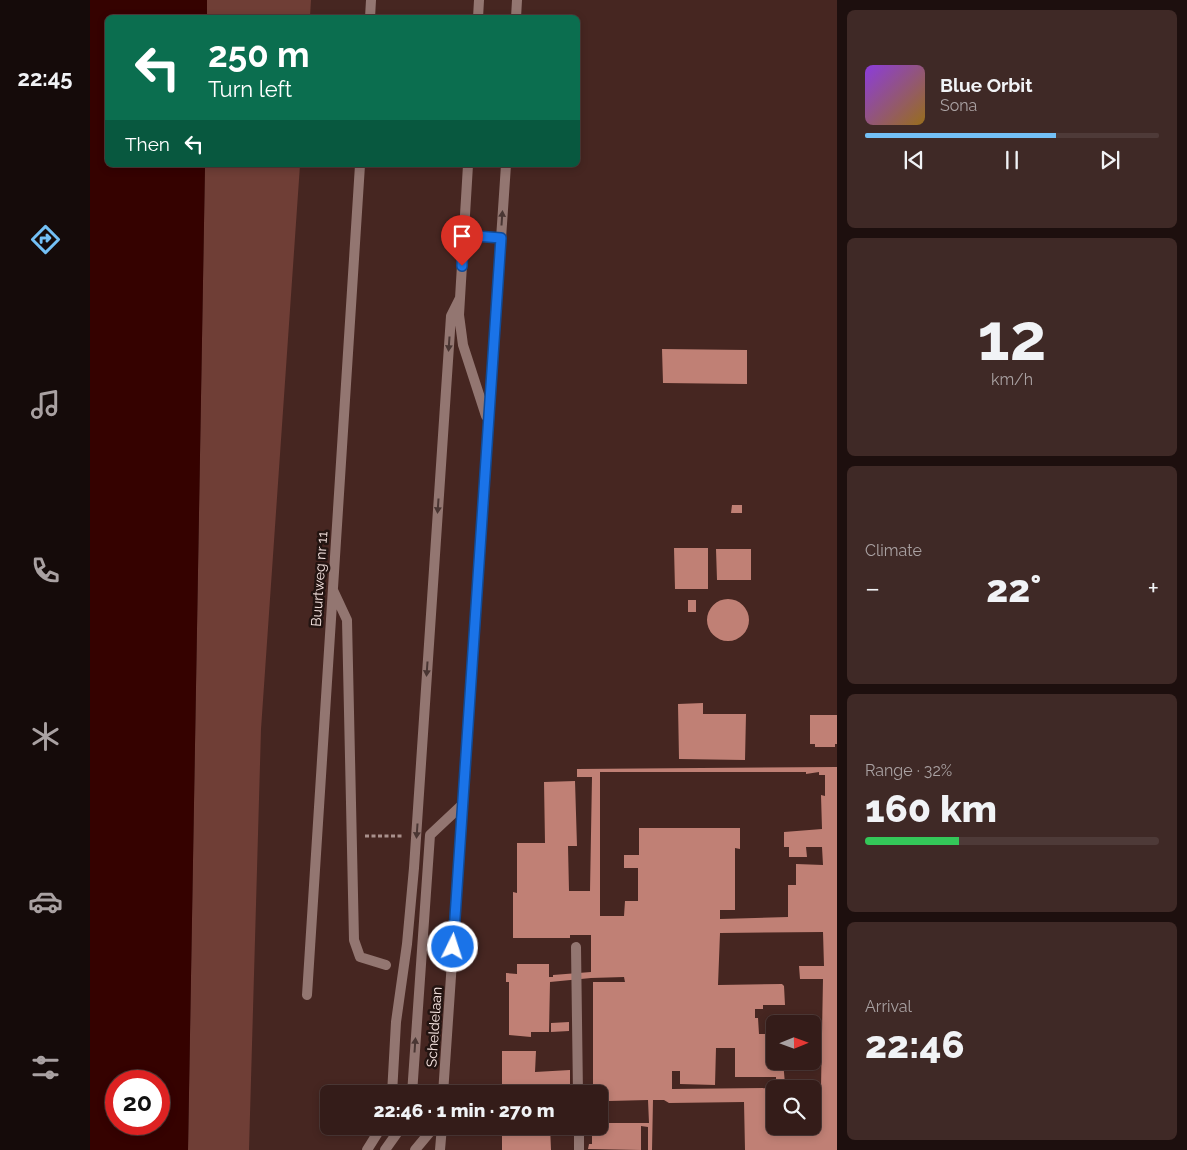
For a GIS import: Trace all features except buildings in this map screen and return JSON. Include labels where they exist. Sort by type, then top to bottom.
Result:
[{"type":"lane","points":[[370,15],[371,0]]},
{"type":"lane","points":[[478,15],[479,0]]},
{"type":"lane","points":[[516,15],[517,0]]},
{"type":"lane","name":"Buurtweg nr 11","points":[[307,995],[360,167]]},
{"type":"lane","name":"Scheldelaan","points":[[468,167],[459,315],[463,345],[488,424]]},
{"type":"lane","name":"Scheldelaan","points":[[444,1085],[506,167]]},
{"type":"lane","points":[[463,235],[501,238]]},
{"type":"lane","points":[[392,1085],[396,1022],[414,868],[451,316],[460,298]]},
{"type":"lane","points":[[332,588],[348,620],[354,940],[360,957],[386,965]]},
{"type":"lane","points":[[413,1085],[430,835],[463,804]]},
{"type":"lane","points":[[576,947],[578,1085]]},
{"type":"lane","points":[[367,1150],[376,1135]]},
{"type":"lane","points":[[385,1150],[396,1135]]},
{"type":"lane","points":[[415,1150],[428,1135]]},
{"type":"lane","points":[[440,1150],[441,1135]]},
{"type":"lane","points":[[579,1135],[579,1150]]},
{"type":"shaded area","points":[[90,0],[207,0],[207,15],[105,15],[105,167],[205,167],[188,1150],[90,1150]]},
{"type":"shaded area","points":[[207,0],[311,0],[310,15],[207,15]]},
{"type":"shaded area","points":[[205,167],[300,167],[261,729],[249,1150],[188,1150]]},
{"type":"route","points":[[453,947],[501,238],[463,235],[462,266]]}]
